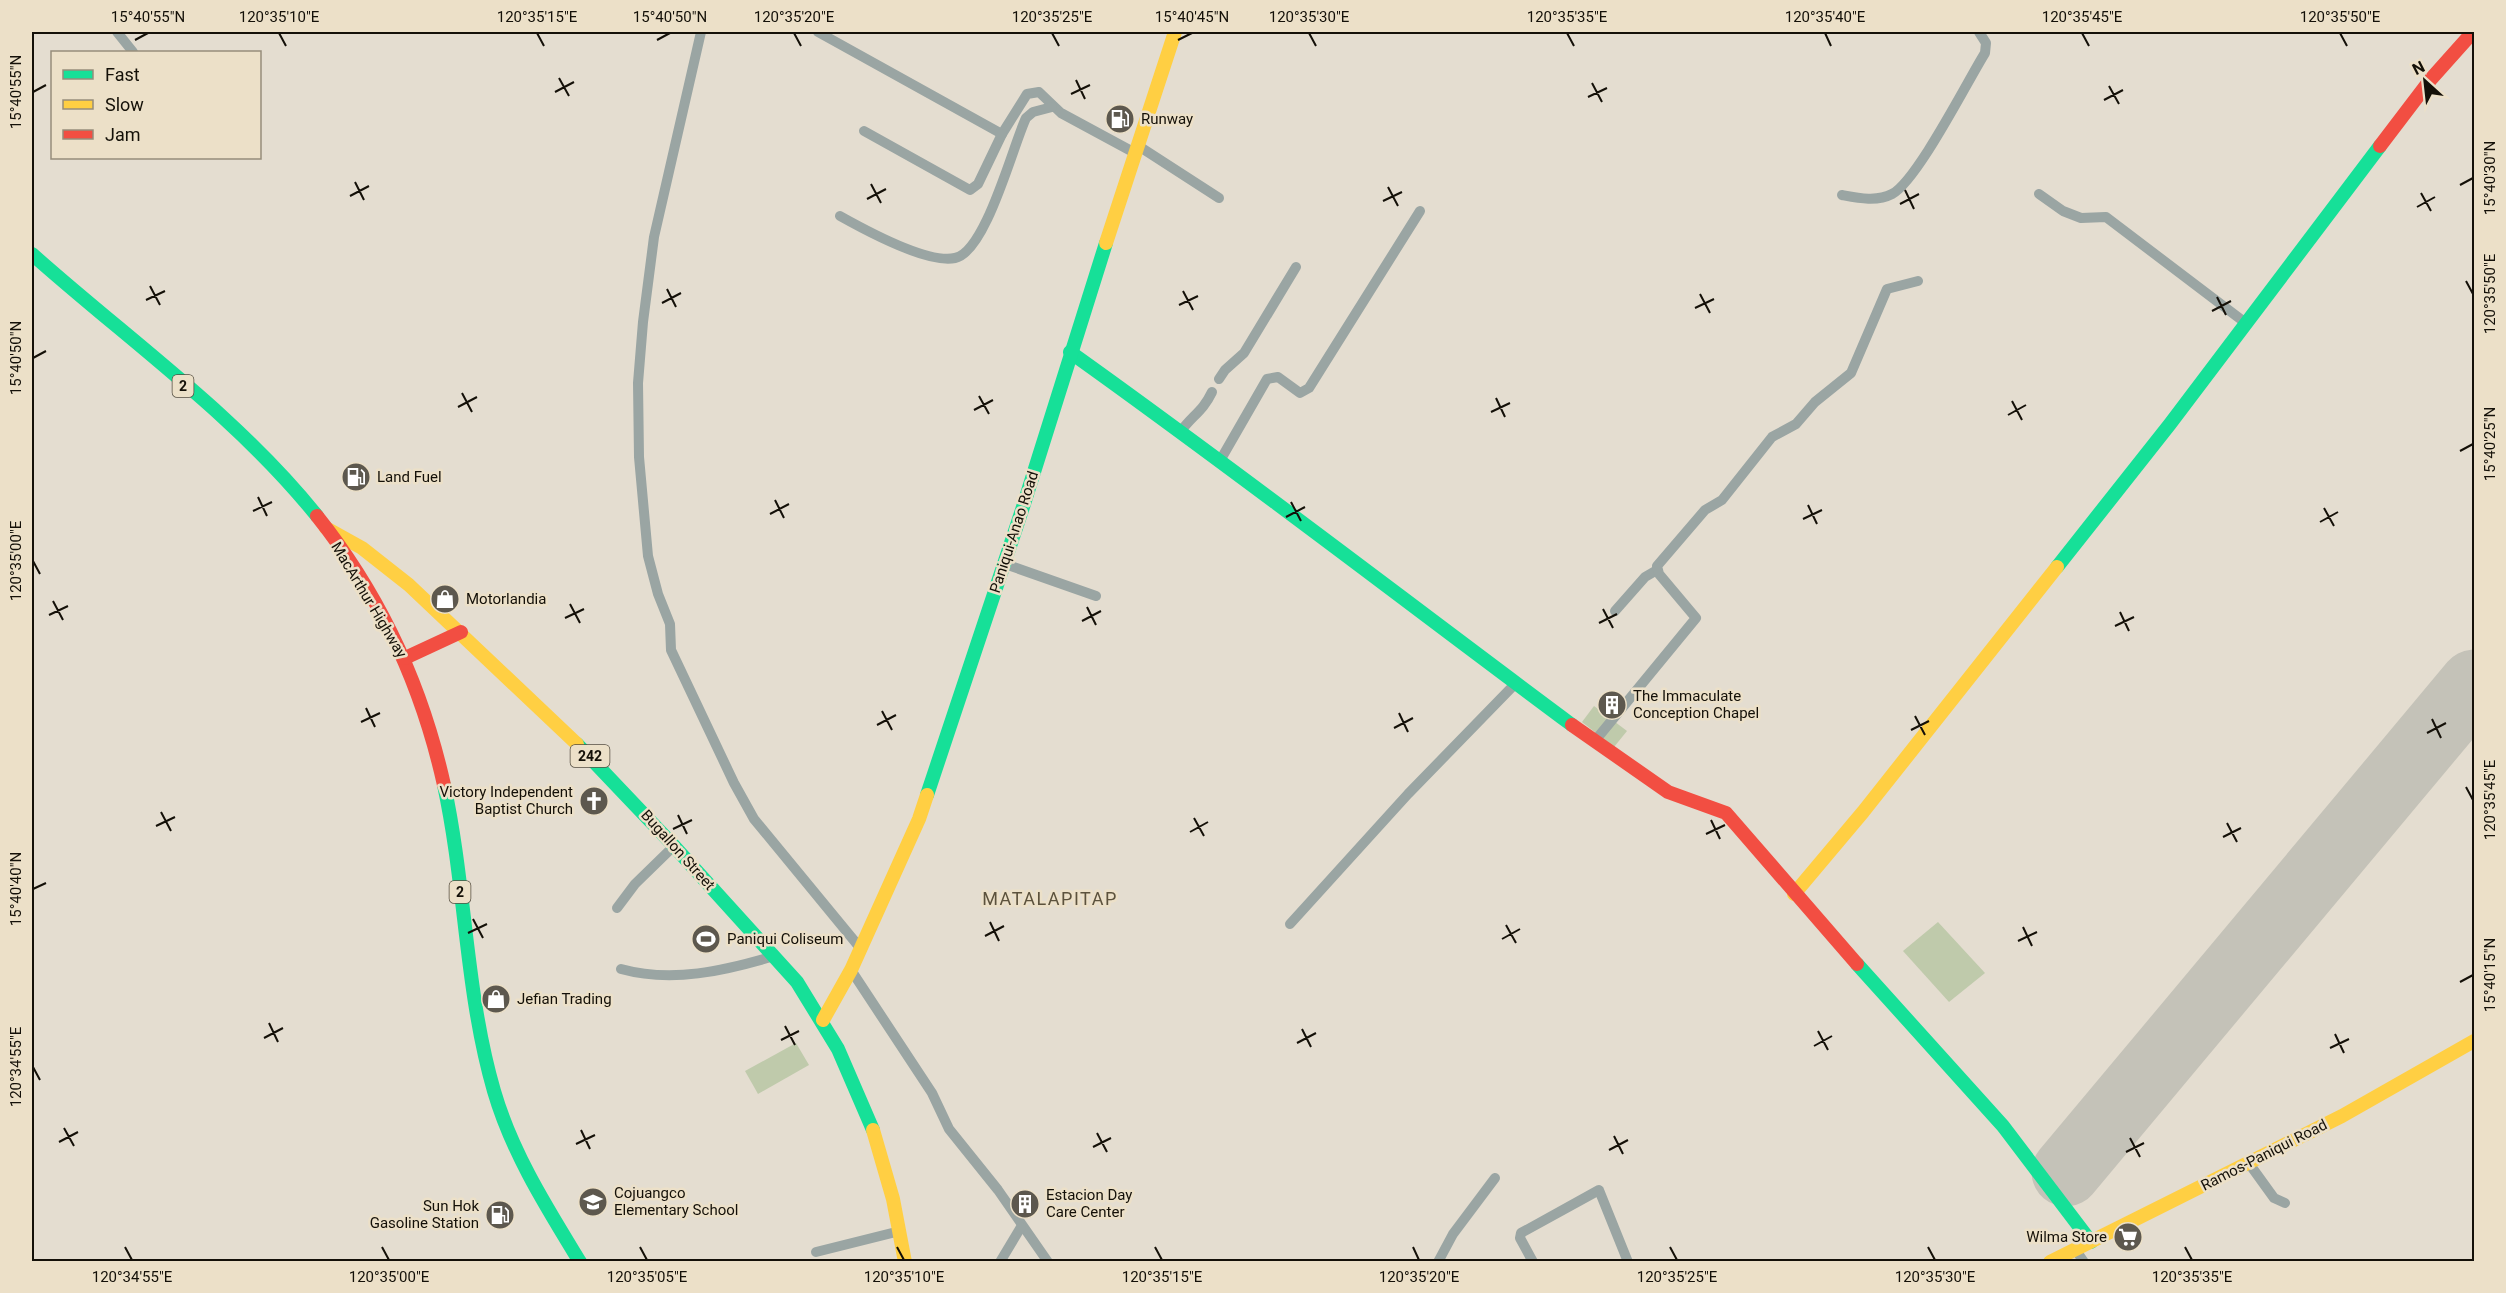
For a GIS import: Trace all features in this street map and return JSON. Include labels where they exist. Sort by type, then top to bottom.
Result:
[{"type":"main road","name":"Paniqui-Anao Road","points":[[823,1020],[851,970],[919,819],[1005,564],[1070,352],[1102,262],[1175,32]]},
{"type":"main road","points":[[1794,894],[1863,812],[2247,324],[2431,79],[2473,32]]},
{"type":"main road","name":"MacArthur Highway","points":[[32,254],[264,458],[291,486],[325,527],[359,576],[405,658],[423,707],[445,792],[476,1005],[494,1091],[524,1165],[580,1262]]},
{"type":"main road","points":[[1070,352],[1221,459],[1313,532],[1594,742],[1668,792],[1718,808],[1726,813],[1794,894],[2003,1126],[2091,1242]]},
{"type":"main road","name":"Bugallon Street","points":[[325,527],[368,549],[547,712],[674,846],[802,988],[823,1020],[859,1091],[881,1154],[900,1231],[905,1262]]},
{"type":"main road","points":[[405,658],[460,632]]},
{"type":"main road","name":"Ramos-Paniqui Road","points":[[2050,1262],[2342,1116],[2475,1041]]},
{"type":"street","points":[[117,32],[132,51]]},
{"type":"street","points":[[701,32],[657,226],[643,322],[638,383],[639,457],[648,555],[658,594],[670,624],[672,650],[734,783],[754,819],[861,949]]},
{"type":"street","points":[[818,32],[1002,134]]},
{"type":"street","points":[[1842,195],[1873,200],[1891,195],[1902,187],[1945,123],[1985,53],[1986,43],[1979,32]]},
{"type":"street","points":[[864,131],[970,190],[978,184],[1002,134],[1027,94],[1039,92],[1052,107],[1136,149],[1219,198]]},
{"type":"street","points":[[840,216],[909,249],[944,258],[961,256],[970,250],[979,236],[1003,184],[1026,118],[1033,112],[1052,107]]},
{"type":"street","points":[[2039,194],[2063,211],[2081,218],[2106,216],[2247,324]]},
{"type":"street","points":[[1221,459],[1267,379],[1278,377],[1300,393],[1309,388],[1420,211]]},
{"type":"street","points":[[1220,379],[1244,353],[1296,267]]},
{"type":"street","points":[[1594,742],[1696,618],[1656,566],[1705,510],[1722,500],[1773,437],[1796,424],[1815,402],[1851,372],[1887,289],[1917,281]]},
{"type":"street","points":[[1181,431],[1192,417],[1202,411],[1212,392]]},
{"type":"street","points":[[1005,564],[1096,596]]},
{"type":"street","points":[[1615,611],[1645,577],[1657,570]]},
{"type":"street","points":[[1290,924],[1407,794],[1515,684]]},
{"type":"street","points":[[617,908],[634,884],[674,846]]},
{"type":"street","points":[[621,969],[655,977],[692,975],[774,956]]},
{"type":"street","points":[[851,970],[932,1093],[949,1129],[998,1190],[1021,1227],[1048,1262]]},
{"type":"street","points":[[2248,1162],[2274,1198],[2286,1203]]},
{"type":"street","points":[[1438,1262],[1453,1234],[1495,1179]]},
{"type":"street","points":[[1533,1262],[1520,1238],[1521,1233],[1599,1190],[1628,1262]]},
{"type":"street","points":[[1000,1262],[1021,1227]]},
{"type":"street","points":[[816,1252],[900,1231]]},
{"type":"street","points":[[2075,1249],[2084,1262]]},
{"type":"green space","points":[[1594,706],[1627,731],[1614,747],[1582,722]]},
{"type":"green space","points":[[1938,922],[1985,973],[1949,1002],[1903,951]]},
{"type":"green space","points":[[796,1043],[809,1065],[758,1094],[745,1071]]},
{"type":"runway","points":[[2066,1172],[2474,684]]},
{"type":"traffic: fast","points":[[2057,567],[2170,424],[2380,146]]},
{"type":"traffic: fast","points":[[927,795],[1023,507],[1106,243]]},
{"type":"traffic: fast","points":[[32,254],[217,412],[286,480],[317,516]]},
{"type":"traffic: fast","points":[[1070,352],[1260,490],[1572,725]]},
{"type":"traffic: fast","points":[[577,744],[673,845],[797,982],[838,1049],[873,1130]]},
{"type":"traffic: fast","points":[[444,785],[457,861],[477,1015],[494,1091],[520,1158],[580,1262]]},
{"type":"traffic: fast","points":[[1857,964],[2003,1126],[2091,1242]]},
{"type":"traffic: slow","points":[[1106,243],[1175,32]]},
{"type":"traffic: slow","points":[[326,528],[362,548],[409,585],[577,744]]},
{"type":"traffic: slow","points":[[1794,894],[1863,812],[2057,567]]},
{"type":"traffic: slow","points":[[823,1020],[851,970],[919,819],[927,795]]},
{"type":"traffic: slow","points":[[2050,1262],[2342,1116],[2474,1041]]},
{"type":"traffic: slow","points":[[873,1130],[893,1199],[905,1262]]},
{"type":"traffic: jam","points":[[2380,146],[2431,79],[2473,32]]},
{"type":"traffic: jam","points":[[317,516],[360,577],[396,643],[424,712],[444,785]]},
{"type":"traffic: jam","points":[[405,658],[461,632]]},
{"type":"traffic: jam","points":[[1572,725],[1668,792],[1726,813],[1857,964]]},
{"type":"place","name":"Runway","points":[[1120,119]]},
{"type":"place","name":"Land Fuel","points":[[356,477]]},
{"type":"place","name":"Motorlandia","points":[[445,599]]},
{"type":"place","name":"The Immaculate Conception Chapel","points":[[1612,705]]},
{"type":"place","name":"Victory Independent Baptist Church","points":[[594,801]]},
{"type":"place","name":"Paniqui Coliseum","points":[[706,939]]},
{"type":"place","name":"Jefian Trading","points":[[496,999]]},
{"type":"place","name":"Cojuangco Elementary School","points":[[593,1202]]},
{"type":"place","name":"Estacion Day Care Center","points":[[1025,1204]]},
{"type":"place","name":"Sun Hok Gasoline Station","points":[[500,1215]]},
{"type":"place","name":"Wilma Store","points":[[2128,1237]]},
{"type":"district","name":"MATALAPITAP","points":[[1050,898]]}]
